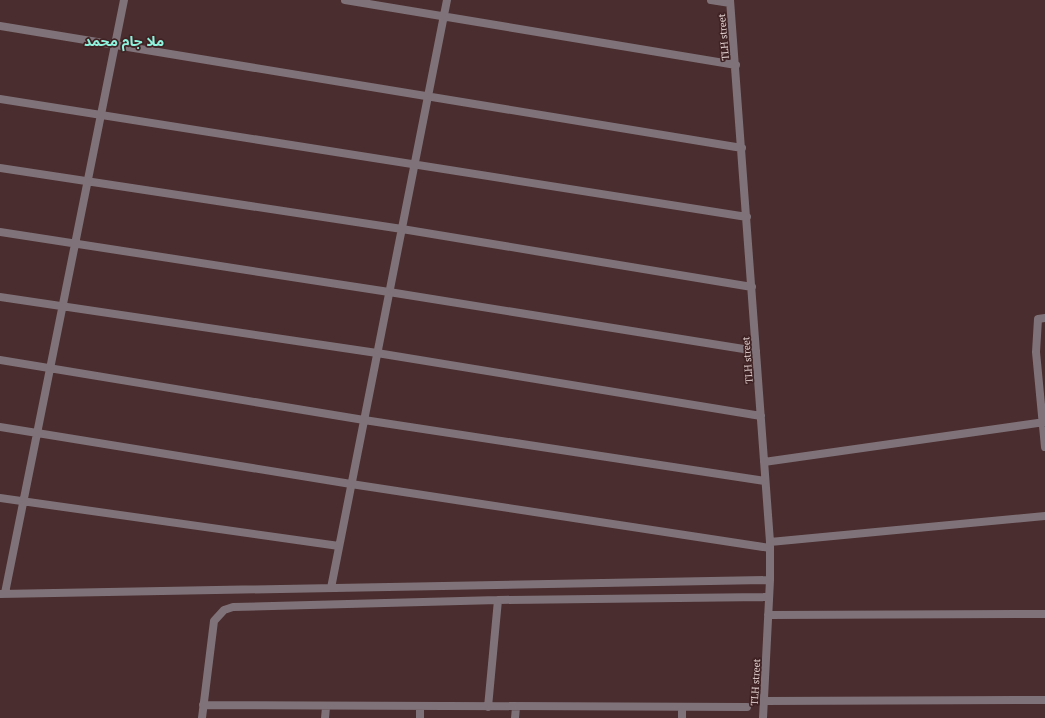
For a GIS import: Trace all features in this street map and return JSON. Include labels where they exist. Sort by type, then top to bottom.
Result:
[{"type":"street","points":[[124,0],[76,244],[3,594],[770,580]]},
{"type":"street","points":[[345,0],[736,65]]},
{"type":"street","points":[[331,588],[447,0]]},
{"type":"street","points":[[711,0],[730,2]]},
{"type":"street","name":"TLH street","points":[[730,2],[736,65],[770,545],[770,580],[763,718]]},
{"type":"street","points":[[0,26],[742,148]]},
{"type":"street","points":[[0,99],[746,217]]},
{"type":"street","points":[[0,168],[402,229],[752,287]]},
{"type":"street","points":[[0,232],[389,292],[756,351]]},
{"type":"street","points":[[0,297],[377,353],[761,416]]},
{"type":"street","points":[[1045,318],[1038,319],[1036,352],[1044,421],[1045,447]]},
{"type":"street","points":[[0,360],[364,420],[766,481]]},
{"type":"street","points":[[764,462],[1044,421]]},
{"type":"street","points":[[0,427],[351,484],[770,545],[1045,516]]},
{"type":"street","points":[[0,498],[339,546]]},
{"type":"street","points":[[202,718],[214,621],[224,610],[233,607],[498,600],[769,597]]},
{"type":"street","points":[[488,707],[498,600]]},
{"type":"street","points":[[768,615],[1045,614]]},
{"type":"street","points":[[764,701],[1045,700]]},
{"type":"street","points":[[203,705],[326,707],[746,707]]},
{"type":"street","points":[[325,718],[326,707]]},
{"type":"street","points":[[420,707],[420,718]]},
{"type":"street","points":[[515,718],[516,707]]},
{"type":"street","points":[[682,707],[682,718]]},
{"type":"district","name":"ملا جام محمد","points":[[124,41]]}]
